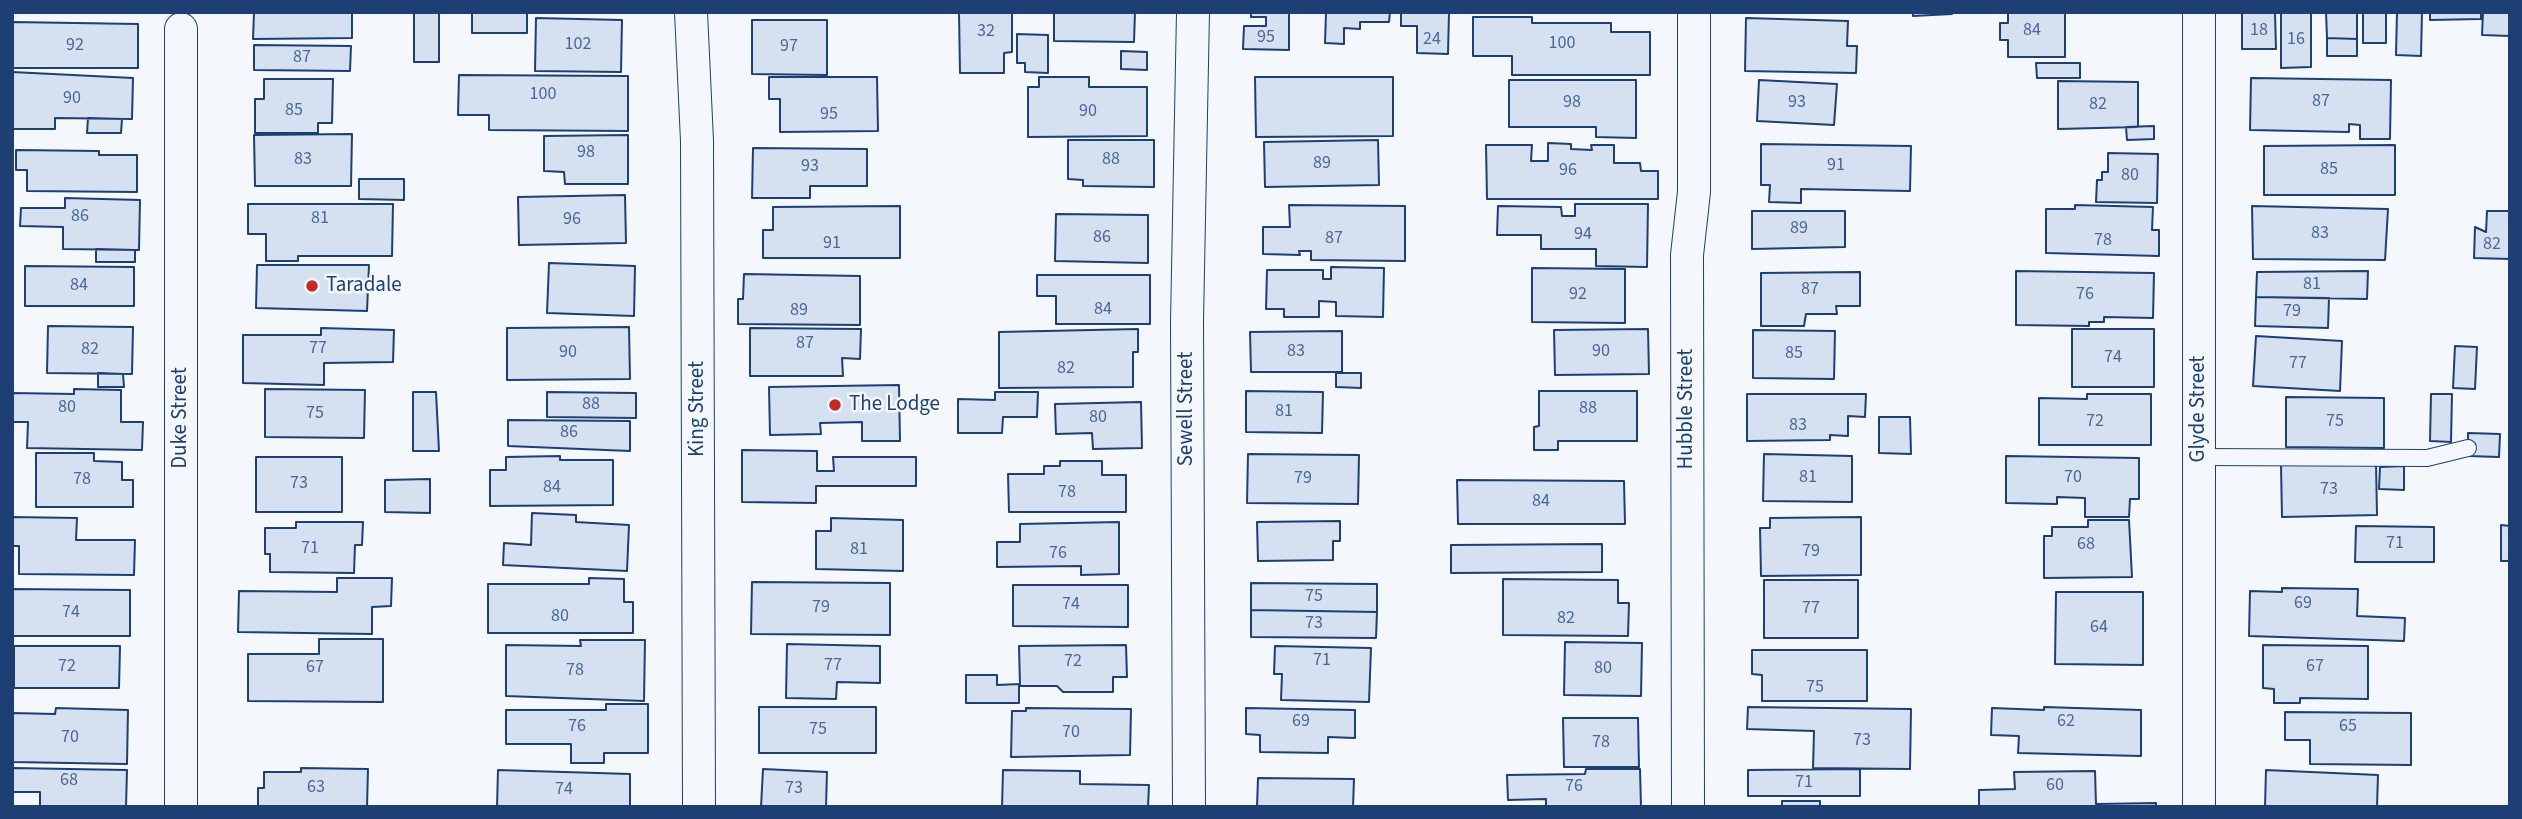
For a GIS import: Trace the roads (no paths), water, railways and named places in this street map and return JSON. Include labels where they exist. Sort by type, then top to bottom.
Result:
[{"type":"street","name":"King Street","points":[[691,12],[697,141],[699,807]]},
{"type":"street","name":"Sewell Street","points":[[1189,807],[1187,321],[1193,12]]},
{"type":"street","name":"Hubble Street","points":[[1688,807],[1688,255],[1694,192],[1694,12]]},
{"type":"street","name":"Glyde Street","points":[[2199,12],[2199,807]]},
{"type":"street","name":"Duke Street","points":[[181,29],[181,807]]},
{"type":"lane","points":[[2199,457],[2427,458],[2468,448]]},
{"type":"place","name":"Taradale","points":[[312,286]]},
{"type":"place","name":"The Lodge","points":[[835,405]]}]
